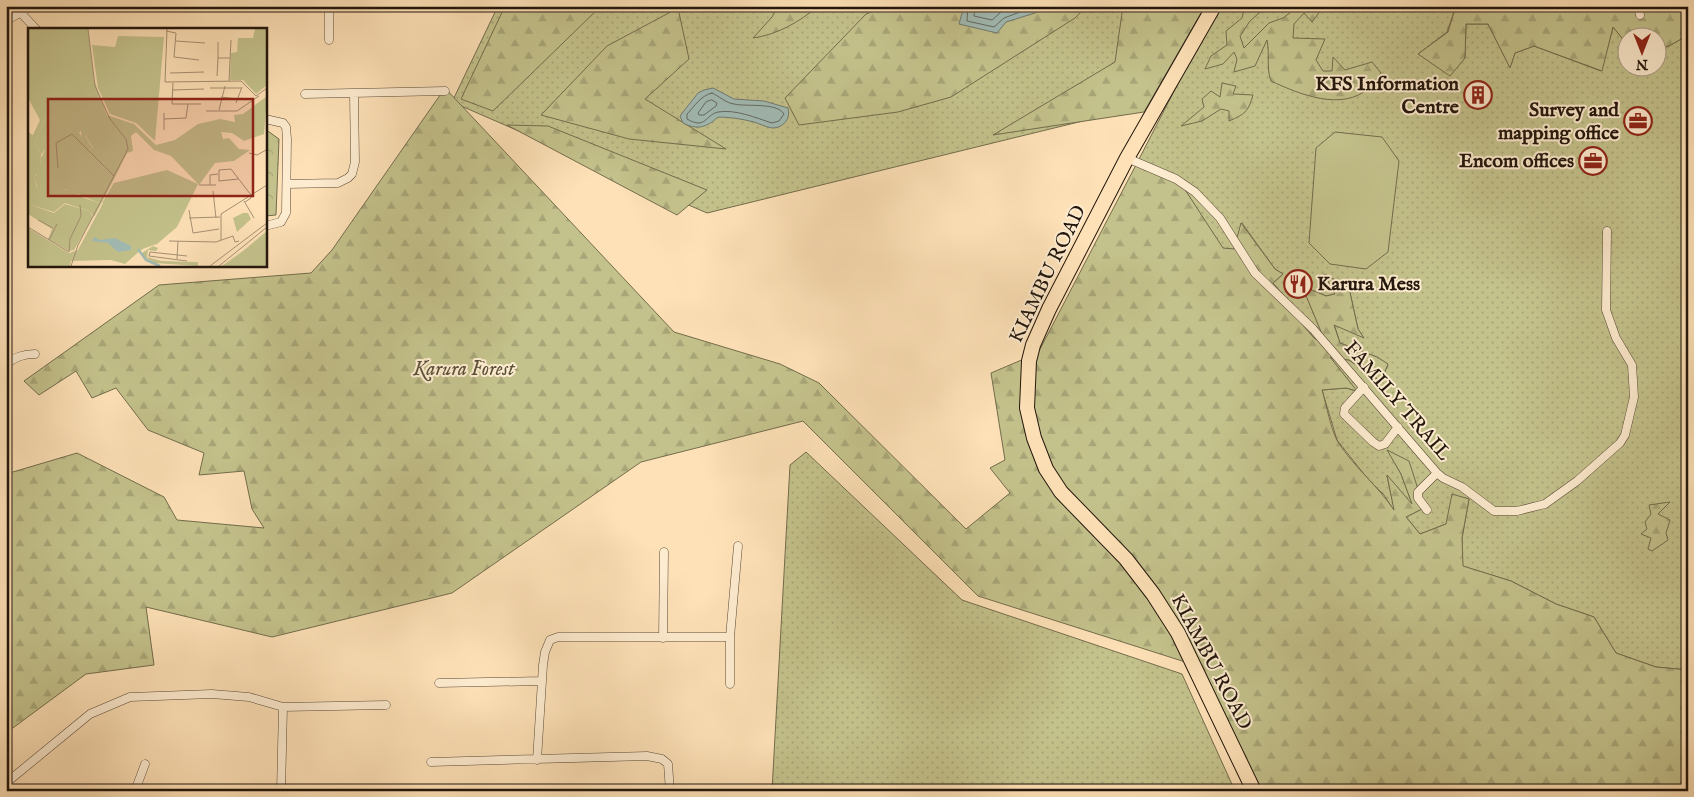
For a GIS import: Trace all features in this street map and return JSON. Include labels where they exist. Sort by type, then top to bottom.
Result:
[{"type":"highway","name":"KIAMBU ROAD","points":[[1214,6],[1127,158],[1049,309],[1033,345],[1029,361],[1027,408],[1034,438],[1046,469],[1061,492],[1126,559],[1178,633],[1254,791]]},
{"type":"street","points":[[6,21],[19,9],[30,6]]},
{"type":"street","points":[[329,6],[329,40]]},
{"type":"street","points":[[1638,6],[1640,15]]},
{"type":"street","points":[[19,9],[35,28]]},
{"type":"street","points":[[305,94],[444,91]]},
{"type":"street","points":[[286,184],[338,183],[352,174],[355,162],[354,94]]},
{"type":"street","points":[[266,120],[283,123],[286,127],[286,213],[284,218],[277,224],[266,226]]},
{"type":"street","name":"FAMILY TRAIL","points":[[1127,158],[1176,178],[1195,192],[1220,218],[1255,272],[1314,329],[1437,473],[1462,487],[1494,511],[1517,511],[1545,504],[1577,481],[1620,443],[1625,435],[1634,403],[1632,365],[1616,338],[1606,310],[1607,231]]},
{"type":"street","points":[[6,364],[17,356],[35,354]]},
{"type":"street","points":[[1364,387],[1345,408],[1344,414],[1379,446],[1385,444],[1398,426]]},
{"type":"street","points":[[1427,510],[1417,495],[1437,473]]},
{"type":"street","points":[[730,684],[730,637],[738,546]]},
{"type":"street","points":[[663,638],[664,552]]},
{"type":"street","points":[[537,760],[545,652],[550,640],[558,637],[730,637]]},
{"type":"street","points":[[439,683],[542,681]]},
{"type":"street","points":[[6,782],[90,714],[130,697],[212,694],[249,697],[283,707],[386,705]]},
{"type":"street","points":[[281,791],[283,707]]},
{"type":"street","points":[[430,762],[657,757],[665,760],[670,767],[670,791]]},
{"type":"street","points":[[135,791],[145,764]]},
{"type":"green space","points":[[498,6],[1200,6],[1144,106],[707,213],[452,102]]},
{"type":"green space","points":[[505,6],[601,6],[493,111],[461,99]]},
{"type":"green space","points":[[778,6],[818,6],[787,27],[753,38],[772,17]]},
{"type":"green space","points":[[887,6],[1087,6],[1075,18],[951,97],[898,112],[799,125],[785,98],[866,14]]},
{"type":"green space","points":[[1123,6],[1205,6],[1144,112],[993,135],[1115,62]]},
{"type":"green space","points":[[1218,6],[1437,6],[1454,12],[1447,32],[1418,54],[1465,58],[1466,24],[1488,24],[1510,67],[1515,53],[1534,46],[1601,71],[1613,27],[1616,31],[1616,78],[1666,78],[1666,47],[1688,35],[1688,670],[1656,667],[1616,653],[1594,617],[1556,604],[1511,581],[1462,566],[1462,538],[1469,499],[1446,524],[1420,534],[1406,517],[1424,508],[1388,450],[1401,474],[1413,506],[1387,476],[1395,512],[1384,495],[1367,478],[1337,440],[1322,390],[1346,388],[1356,391],[1330,357],[1349,360],[1380,381],[1388,365],[1377,357],[1340,343],[1334,324],[1363,337],[1358,329],[1349,288],[1325,274],[1335,294],[1326,296],[1302,286],[1328,347],[1314,338],[1289,309],[1289,302],[1273,283],[1283,274],[1275,269],[1242,223],[1234,250],[1222,248],[1180,182],[1138,161]]},
{"type":"green space","points":[[1245,6],[1267,6],[1250,21],[1240,36],[1244,48],[1269,23],[1283,18],[1291,12],[1292,6],[1316,6],[1321,10],[1312,22],[1304,13],[1294,24],[1293,38],[1325,39],[1316,60],[1323,71],[1332,71],[1333,57],[1345,70],[1372,62],[1381,73],[1369,88],[1358,95],[1346,99],[1334,100],[1307,95],[1271,81],[1267,40],[1255,66],[1234,72],[1237,59],[1234,52],[1223,64],[1205,69],[1211,56],[1227,45],[1226,31],[1242,18]]},
{"type":"green space","points":[[1437,6],[1688,6],[1688,35],[1666,47],[1666,28],[1616,28],[1616,31],[1613,27],[1602,71],[1534,46],[1515,53],[1510,68],[1488,24],[1466,24],[1465,58],[1450,76],[1418,54],[1448,32],[1454,12]]},
{"type":"green space","points":[[678,8],[689,59],[645,99],[726,149],[629,139],[541,115],[607,46]]},
{"type":"green space","points":[[1222,83],[1236,86],[1233,94],[1253,95],[1245,112],[1229,121],[1229,111],[1221,109],[1202,121],[1181,126],[1204,107],[1202,99],[1211,91],[1220,97]]},
{"type":"green space","name":"Karura Forest","points":[[445,88],[674,332],[780,364],[819,383],[966,529],[1010,493],[990,468],[1005,460],[991,373],[1038,353],[1138,161],[1180,182],[1223,248],[1234,249],[1241,223],[1275,269],[1283,274],[1273,283],[1289,302],[1289,309],[1314,338],[1327,346],[1302,286],[1326,296],[1335,294],[1324,274],[1349,288],[1358,329],[1364,338],[1334,325],[1340,343],[1377,357],[1388,364],[1381,381],[1349,360],[1330,357],[1357,391],[1346,388],[1322,390],[1338,442],[1394,510],[1387,475],[1412,504],[1401,474],[1387,450],[1409,461],[1424,508],[1406,517],[1420,534],[1446,524],[1452,494],[1469,499],[1462,538],[1463,566],[1511,581],[1556,604],[1594,617],[1616,653],[1656,667],[1688,670],[1688,791],[1258,791],[1201,667],[978,596],[803,421],[641,462],[452,593],[272,637],[146,607],[154,665],[86,674],[6,733],[6,474],[77,453],[164,497],[177,520],[264,528],[252,509],[244,471],[199,475],[204,453],[148,430],[116,388],[92,398],[76,371],[39,395],[24,381],[159,285],[311,273],[332,250]]},
{"type":"green space","points":[[507,125],[548,126],[707,190],[677,215]]},
{"type":"green space","points":[[266,130],[279,139],[276,215],[266,216]]},
{"type":"green space","points":[[1335,132],[1382,137],[1399,161],[1388,252],[1366,269],[1330,264],[1309,243],[1316,148]]},
{"type":"green space","points":[[806,452],[962,600],[1182,674],[1235,791],[772,791],[790,465]]},
{"type":"green space","points":[[1670,502],[1658,514],[1670,520],[1666,533],[1668,540],[1652,551],[1648,549],[1651,538],[1641,534],[1647,529],[1645,522],[1651,514],[1649,505]]},
{"type":"water","points":[[964,6],[1047,6],[1035,13],[1006,22],[997,33],[959,24]]},
{"type":"water","points":[[713,88],[734,99],[764,101],[788,108],[788,118],[781,126],[774,128],[745,120],[722,117],[718,117],[701,127],[693,127],[683,123],[680,116],[698,93]]},
{"type":"place","name":"KFS Information Centre","points":[[1478,95]]},
{"type":"place","name":"Survey and mapping office","points":[[1638,121]]},
{"type":"place","name":"Encom offices","points":[[1593,161]]},
{"type":"place","name":"Karura Mess","points":[[1298,284]]}]
